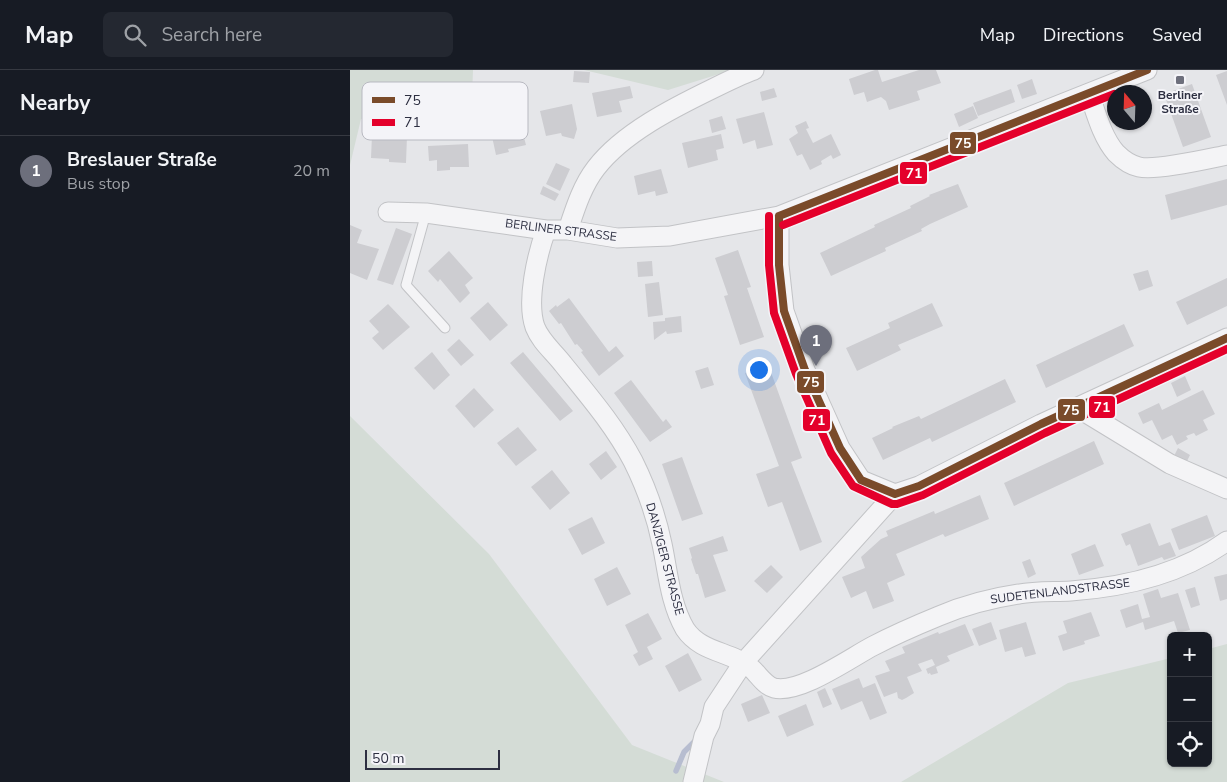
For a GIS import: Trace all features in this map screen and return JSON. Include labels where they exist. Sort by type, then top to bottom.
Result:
[{"type":"street","points":[[568,230],[578,199],[595,168],[619,144],[654,120],[688,101],[754,70]]},
{"type":"street","name":"BERLINER STRASSE","points":[[388,212],[426,213],[546,230],[568,230],[617,238],[670,236],[778,216],[1147,70]]},
{"type":"street","points":[[1089,93],[1105,134],[1116,152],[1125,161],[1140,167],[1159,167],[1227,156]]},
{"type":"street","points":[[778,216],[779,265],[784,311],[805,370],[840,448],[861,480],[895,494]]},
{"type":"street","name":"DANZIGER STRASSE","points":[[546,230],[534,282],[532,308],[535,325],[542,340],[561,360],[602,411],[640,475],[648,493],[662,542],[673,600],[686,630],[695,640],[707,648],[743,663]]},
{"type":"street","points":[[693,782],[704,736],[710,724],[714,707],[743,663],[895,494],[919,486],[1071,409],[1227,338]]},
{"type":"street","points":[[1071,409],[1083,411],[1094,417],[1170,464],[1227,489]]},
{"type":"street","name":"SUDETENLANDSTRASSE","points":[[743,663],[751,668],[769,686],[785,689],[811,681],[874,646],[940,615],[981,601],[1022,593],[1072,591],[1116,586],[1165,574],[1208,555],[1227,541]]},
{"type":"lane","points":[[426,213],[406,284],[445,328]]},
{"type":"shaded area","points":[[350,70],[473,70],[473,82],[362,82],[362,119],[350,165]]},
{"type":"shaded area","points":[[584,70],[732,70],[668,90]]},
{"type":"shaded area","points":[[350,416],[489,554],[632,745],[724,782],[350,782]]},
{"type":"shaded area","points":[[1227,644],[1227,782],[901,782],[1068,683],[1167,659],[1167,767],[1212,767],[1212,648]]},
{"type":"building","points":[[878,70],[882,82],[919,70],[936,70],[941,83],[917,91],[920,100],[889,110],[886,101],[881,97],[867,102],[864,92],[854,95],[849,79]]},
{"type":"building","points":[[574,71],[590,72],[589,83],[573,82]]},
{"type":"building","points":[[1227,71],[1227,105],[1216,75]]},
{"type":"building","points":[[1032,79],[1037,94],[1022,99],[1017,85]]},
{"type":"building","points":[[1192,84],[1211,137],[1183,147],[1164,94]]},
{"type":"building","points":[[630,86],[633,98],[619,101],[622,112],[597,117],[592,93]]},
{"type":"building","points":[[774,88],[777,97],[762,101],[760,92]]},
{"type":"building","points":[[1011,89],[1015,102],[978,116],[973,103]]},
{"type":"building","points":[[572,104],[577,129],[574,139],[562,136],[561,133],[546,136],[540,111]]},
{"type":"building","points":[[973,106],[978,118],[959,127],[954,114]]},
{"type":"building","points":[[764,112],[773,145],[757,149],[755,140],[743,144],[736,119]]},
{"type":"building","points":[[722,116],[726,129],[712,133],[709,120]]},
{"type":"building","points":[[806,121],[809,128],[806,129],[813,143],[831,134],[841,155],[833,159],[831,155],[821,161],[822,164],[810,170],[802,154],[797,156],[789,139],[798,133],[795,126]]},
{"type":"building","points":[[721,134],[724,148],[716,150],[718,160],[688,168],[682,143]]},
{"type":"building","points":[[372,140],[407,140],[406,163],[389,162],[389,159],[371,158]]},
{"type":"building","points":[[493,140],[525,140],[526,145],[508,149],[509,152],[496,155]]},
{"type":"building","points":[[468,144],[469,167],[450,167],[450,170],[437,171],[437,160],[429,161],[428,146]]},
{"type":"building","points":[[556,163],[570,169],[560,191],[546,184]]},
{"type":"building","points":[[661,169],[668,193],[656,196],[655,191],[638,195],[634,176]]},
{"type":"building","points":[[1227,179],[1227,205],[1171,220],[1165,195]]},
{"type":"building","points":[[958,184],[968,207],[930,224],[921,229],[922,231],[885,248],[886,251],[831,276],[820,253],[911,208],[910,206],[929,195]]},
{"type":"building","points":[[543,186],[559,194],[555,201],[540,194]]},
{"type":"building","points":[[350,225],[362,230],[357,243],[379,249],[367,280],[350,273]]},
{"type":"building","points":[[396,228],[412,234],[393,285],[377,280]]},
{"type":"building","points":[[738,250],[751,287],[747,288],[764,337],[740,345],[724,296],[728,295],[715,258]]},
{"type":"building","points":[[449,251],[473,278],[465,285],[470,293],[460,303],[440,279],[438,282],[428,271]]},
{"type":"building","points":[[652,261],[653,276],[638,277],[637,262]]},
{"type":"building","points":[[1148,270],[1153,286],[1139,291],[1133,274]]},
{"type":"building","points":[[1227,278],[1227,306],[1187,325],[1176,302]]},
{"type":"building","points":[[659,282],[663,315],[648,317],[645,284]]},
{"type":"building","points":[[569,298],[609,352],[616,346],[624,356],[599,376],[581,352],[583,351],[577,344],[575,345],[561,323],[559,324],[549,311]]},
{"type":"building","points":[[488,302],[508,325],[490,341],[470,318]]},
{"type":"building","points":[[932,303],[943,326],[898,345],[901,350],[857,371],[846,348],[890,328],[888,323]]},
{"type":"building","points":[[388,304],[410,327],[383,350],[372,338],[379,332],[369,321]]},
{"type":"building","points":[[681,316],[682,332],[667,334],[666,331],[654,340],[653,322],[665,321],[665,318]]},
{"type":"building","points":[[1124,324],[1134,346],[1046,388],[1036,365]]},
{"type":"building","points":[[459,339],[474,355],[461,366],[447,350]]},
{"type":"building","points":[[432,352],[450,375],[434,390],[414,368]]},
{"type":"building","points":[[523,352],[573,411],[560,421],[510,363]]},
{"type":"building","points":[[768,364],[802,458],[791,462],[822,542],[800,551],[782,502],[768,507],[756,474],[779,466],[745,373]]},
{"type":"building","points":[[708,367],[714,385],[701,389],[695,371]]},
{"type":"building","points":[[1185,376],[1191,390],[1177,397],[1171,383]]},
{"type":"building","points":[[1005,379],[1016,402],[932,442],[930,438],[883,460],[872,438],[919,416],[921,419]]},
{"type":"building","points":[[631,380],[663,422],[666,419],[672,427],[650,442],[614,393]]},
{"type":"building","points":[[474,388],[494,410],[474,428],[455,406]]},
{"type":"building","points":[[1203,390],[1215,414],[1203,420],[1208,430],[1196,436],[1194,433],[1186,436],[1188,439],[1177,445],[1172,435],[1162,440],[1152,420],[1143,424],[1138,413],[1159,403],[1162,410]]},
{"type":"building","points":[[518,427],[537,450],[516,466],[497,443]]},
{"type":"building","points":[[1094,441],[1104,464],[1014,506],[1004,483]]},
{"type":"building","points":[[1178,448],[1190,455],[1185,465],[1173,458]]},
{"type":"building","points":[[606,451],[617,467],[601,480],[589,464]]},
{"type":"building","points":[[682,457],[703,514],[682,521],[662,464]]},
{"type":"building","points":[[552,470],[570,493],[550,510],[531,487]]},
{"type":"building","points":[[980,495],[989,519],[945,537],[943,534],[896,554],[905,575],[887,583],[894,601],[873,609],[866,591],[851,598],[842,577],[865,568],[861,557],[881,539],[888,536],[886,531],[934,511],[935,514]]},
{"type":"building","points":[[1207,515],[1215,536],[1179,550],[1171,529]]},
{"type":"building","points":[[592,517],[605,543],[582,555],[568,529]]},
{"type":"building","points":[[1150,523],[1159,546],[1170,542],[1176,556],[1164,560],[1162,557],[1138,566],[1130,544],[1126,546],[1121,534]]},
{"type":"building","points":[[723,536],[728,551],[713,555],[726,591],[705,598],[689,548]]},
{"type":"building","points":[[1095,544],[1104,566],[1079,575],[1071,554]]},
{"type":"building","points":[[1030,559],[1036,574],[1028,578],[1022,562]]},
{"type":"building","points":[[771,565],[783,577],[767,593],[754,581]]},
{"type":"building","points":[[617,567],[631,594],[607,606],[594,579]]},
{"type":"building","points":[[1227,574],[1227,599],[1220,601],[1214,577]]},
{"type":"building","points":[[1195,587],[1200,605],[1191,608],[1185,590]]},
{"type":"building","points":[[1158,589],[1161,598],[1178,593],[1190,630],[1178,632],[1174,621],[1145,630],[1143,622],[1126,628],[1120,610],[1138,604],[1142,619],[1150,617],[1143,594]]},
{"type":"building","points":[[1091,612],[1100,636],[1084,641],[1085,644],[1063,651],[1058,636],[1067,633],[1063,621]]},
{"type":"building","points":[[648,613],[662,639],[647,647],[653,659],[639,666],[633,655],[638,652],[625,625]]},
{"type":"building","points":[[991,622],[997,639],[979,646],[972,629]]},
{"type":"building","points":[[1026,622],[1036,654],[1025,657],[1022,647],[1005,652],[999,630]]},
{"type":"building","points":[[965,624],[974,645],[947,656],[950,661],[936,667],[938,673],[928,674],[926,669],[935,665],[932,659],[918,664],[922,671],[907,677],[914,693],[906,698],[902,700],[898,698],[897,692],[884,697],[875,676],[890,671],[885,661],[905,653],[902,647],[938,632],[939,634]]},
{"type":"building","points":[[688,653],[702,680],[679,692],[665,666]]},
{"type":"building","points":[[859,678],[863,688],[875,683],[887,713],[870,720],[862,701],[841,710],[832,689]]},
{"type":"building","points":[[825,688],[832,704],[823,708],[817,692]]},
{"type":"building","points":[[762,695],[770,713],[748,722],[741,704]]},
{"type":"building","points":[[806,704],[814,725],[787,737],[778,716]]},
{"type":"waterway","points":[[676,771],[684,752],[698,738]]},
{"type":"transit line","name":"75","points":[[779,216],[1147,70]]},
{"type":"transit line","name":"71","points":[[783,225],[1107,97]]},
{"type":"transit line","name":"71","points":[[769,216],[769,265],[774,313],[796,374],[831,453],[853,486],[892,504],[923,495],[1045,433],[1227,349]]},
{"type":"transit line","name":"75","points":[[779,216],[779,265],[784,311],[805,370],[840,448],[861,480],[895,494],[919,486],[1041,424],[1227,338]]},
{"type":"place","name":"Berliner Straße","points":[[1180,80]]},
{"type":"place","name":"Breslauer Straße","points":[[816,366]]}]
